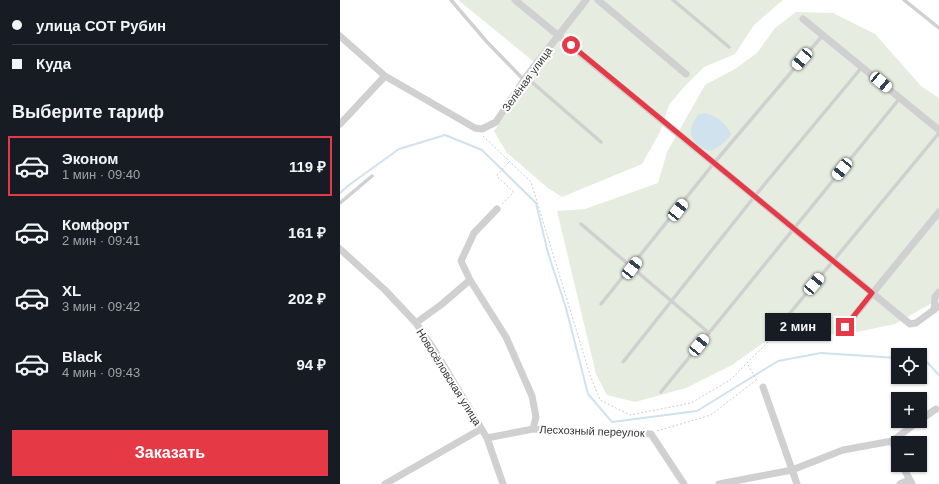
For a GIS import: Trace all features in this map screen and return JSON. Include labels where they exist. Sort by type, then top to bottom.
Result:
[{"type":"street","points":[[514,0],[559,35],[910,324],[916,323],[936,308],[935,297],[939,292]]},
{"type":"street","name":"Зелёная улица","points":[[475,128],[482,129],[496,122],[525,79],[586,0]]},
{"type":"street","points":[[598,0],[686,74]]},
{"type":"street","points":[[803,19],[900,98],[939,132]]},
{"type":"street","points":[[340,36],[385,76],[475,128]]},
{"type":"street","points":[[340,124],[385,76]]},
{"type":"street","name":"Лесхозный переулок","points":[[497,209],[474,232],[461,261],[470,280],[506,337],[532,396],[536,417],[533,429]]},
{"type":"street","points":[[845,327],[939,212]]},
{"type":"street","name":"Новосёловская улица","points":[[340,249],[385,290],[416,323],[435,351],[487,438],[503,484]]},
{"type":"street","points":[[416,323],[442,304],[470,280]]},
{"type":"street","points":[[763,387],[797,484]]},
{"type":"street","points":[[927,416],[936,409]]},
{"type":"street","points":[[899,436],[910,428]]},
{"type":"street","name":"Лесхозный переулок","points":[[487,438],[533,429],[593,433]]},
{"type":"street","points":[[385,484],[481,430]]},
{"type":"street","name":"Лесхозный переулок","points":[[621,432],[651,434]]},
{"type":"street","points":[[651,434],[684,484]]},
{"type":"street","points":[[720,484],[792,470],[843,450],[891,441]]},
{"type":"street","points":[[900,484],[910,482],[905,472]]},
{"type":"lane","points":[[451,0],[500,55],[525,79],[601,142]]},
{"type":"lane","points":[[673,0],[729,47]]},
{"type":"lane","points":[[904,0],[939,28]]},
{"type":"lane","points":[[602,304],[714,163],[822,36]]},
{"type":"lane","points":[[623,362],[754,197],[862,67]]},
{"type":"lane","points":[[661,392],[900,98]]},
{"type":"lane","points":[[776,330],[834,262],[939,132]]},
{"type":"lane","points":[[340,203],[372,176]]},
{"type":"lane","points":[[581,224],[709,333]]},
{"type":"path","points":[[475,128],[531,182],[590,375],[600,400],[630,415],[691,403],[730,380],[771,339],[776,330]]},
{"type":"path","points":[[497,209],[513,193],[498,178],[497,175],[510,161]]},
{"type":"path","points":[[651,434],[661,429],[710,415],[756,380],[752,370],[747,364]]},
{"type":"path","name":"Лесхозный переулок","points":[[593,433],[621,432]]},
{"type":"shaded area","points":[[458,0],[783,0],[754,25],[735,54],[704,67],[683,88],[669,105],[660,132],[642,164],[562,197],[548,188],[507,153],[494,131],[539,66]]},
{"type":"shaded area","points":[[796,12],[833,13],[875,34],[921,86],[939,98],[939,299],[895,324],[842,335],[791,332],[763,343],[732,365],[686,388],[635,402],[607,395],[596,374],[557,211],[585,209],[658,183],[667,152],[705,85],[735,69],[757,53],[775,28]]},
{"type":"water","points":[[706,113],[721,121],[731,134],[727,140],[710,151],[698,145],[694,141],[691,131],[692,125],[699,114]]},
{"type":"waterway","points":[[340,193],[399,149],[445,135],[482,150],[536,203],[548,253],[566,308],[588,394],[612,422],[697,411],[778,361],[821,353],[891,358]]},
{"type":"waterway","points":[[927,362],[939,375]]},
{"type":"route","points":[[571,45],[872,293],[845,327]]}]
